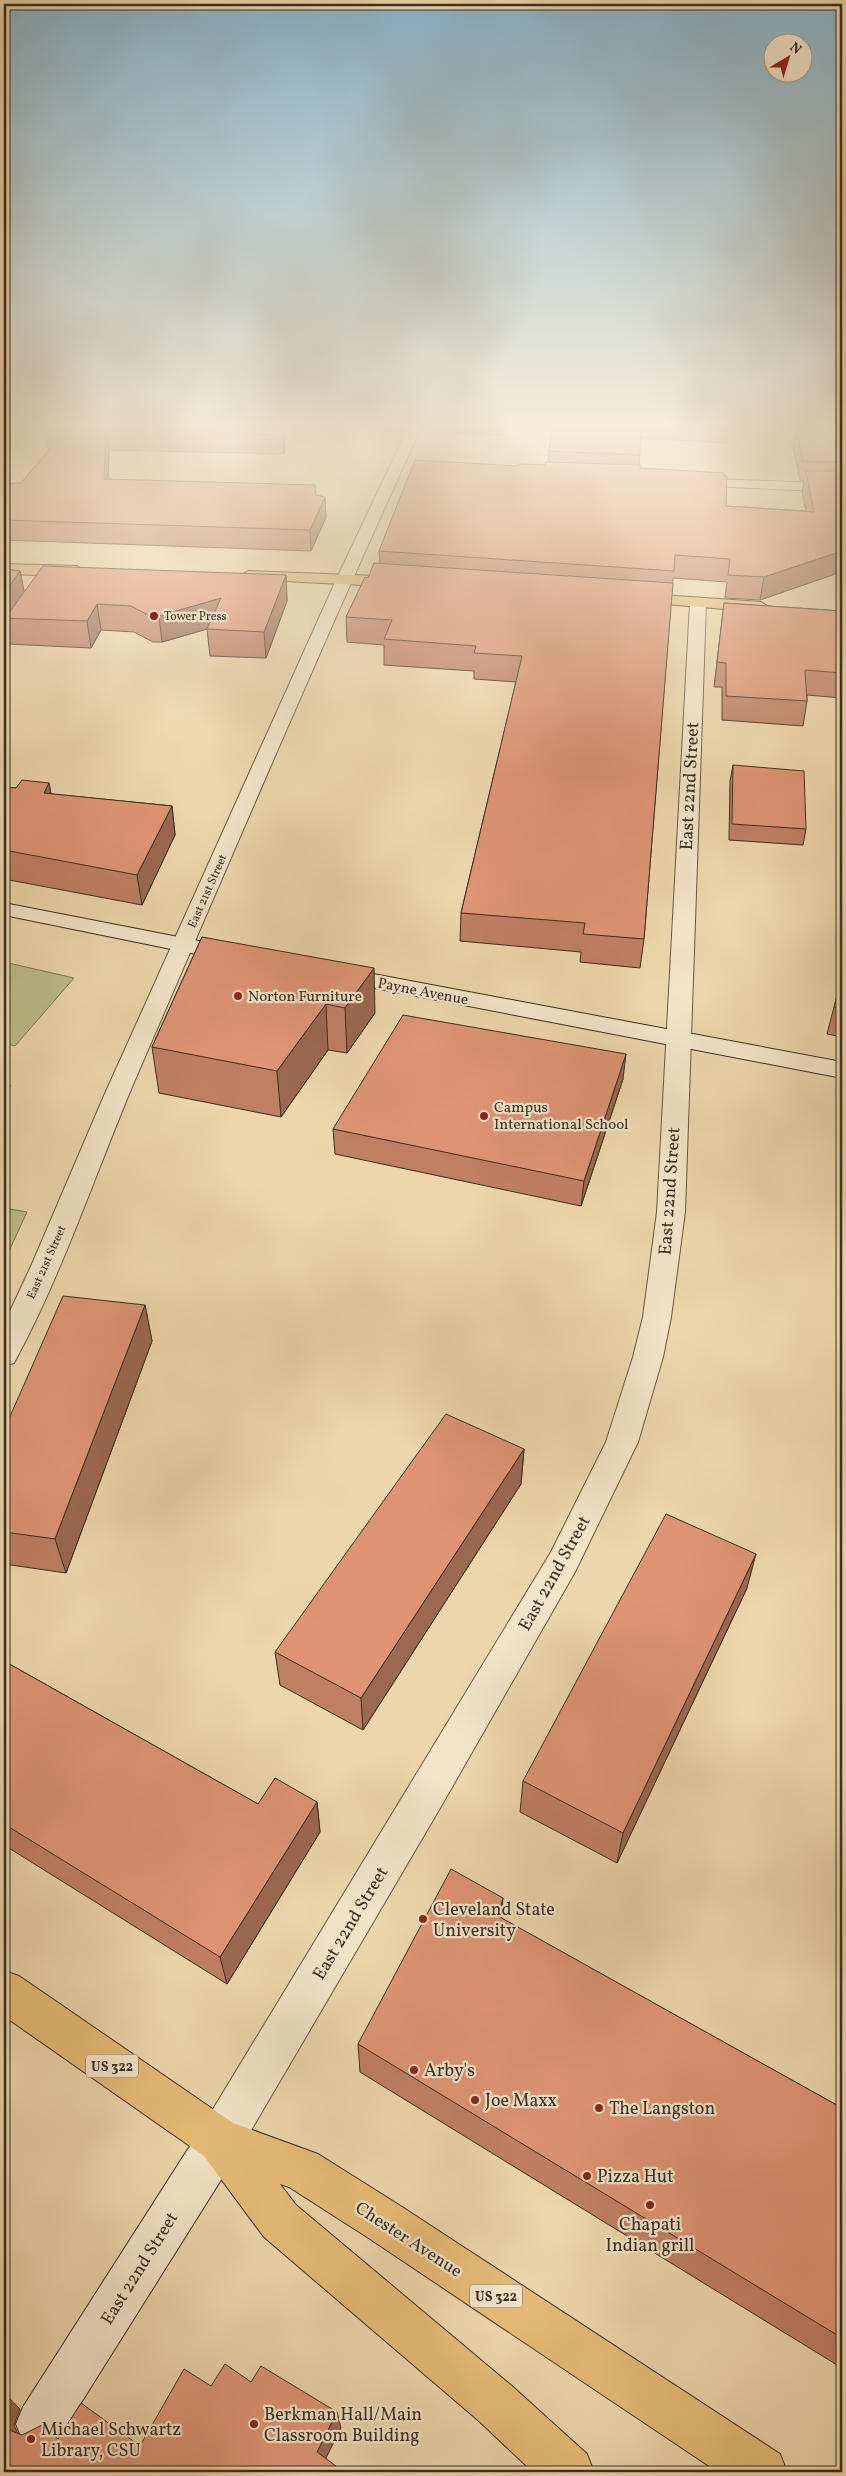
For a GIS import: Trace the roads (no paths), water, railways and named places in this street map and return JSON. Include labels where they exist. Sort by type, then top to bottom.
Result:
[{"type":"main road","points":[[4,569],[47,577],[96,572]]},
{"type":"main road","points":[[232,575],[345,578],[421,583]]},
{"type":"main road","points":[[616,597],[775,608]]},
{"type":"main road","name":"Chester Avenue","points":[[4,1991],[220,2140],[302,2170],[383,2221],[762,2472]]},
{"type":"main road","name":"Chester Avenue","points":[[220,2140],[280,2221],[496,2404],[569,2472]]},
{"type":"street","name":"East 21st Street","points":[[4,1355],[46,1264],[115,1098],[345,578],[364,544]]},
{"type":"street","name":"East 22nd Street","points":[[40,2424],[220,2140],[430,1790],[563,1562],[622,1442],[648,1357],[657,1317],[671,1212],[677,1039],[698,603]]},
{"type":"street","points":[[4,908],[259,960]]},
{"type":"street","name":"Payne Avenue","points":[[316,971],[842,1070]]},
{"type":"place","name":"Tower Press","points":[[154,616]]},
{"type":"place","name":"Norton Furniture","points":[[238,996]]},
{"type":"place","name":"Campus International School","points":[[484,1116]]},
{"type":"place","name":"Cleveland State University","points":[[423,1919]]},
{"type":"place","name":"Arby's","points":[[414,2070]]},
{"type":"place","name":"Joe Maxx","points":[[475,2100]]},
{"type":"place","name":"The Langston","points":[[599,2108]]},
{"type":"place","name":"Pizza Hut","points":[[587,2176]]},
{"type":"place","name":"Chapati Indian grill","points":[[650,2205]]},
{"type":"place","name":"Berkman Hall/Main Classroom Building","points":[[254,2424]]},
{"type":"place","name":"Michael Schwartz Library, CSU","points":[[31,2439]]}]
